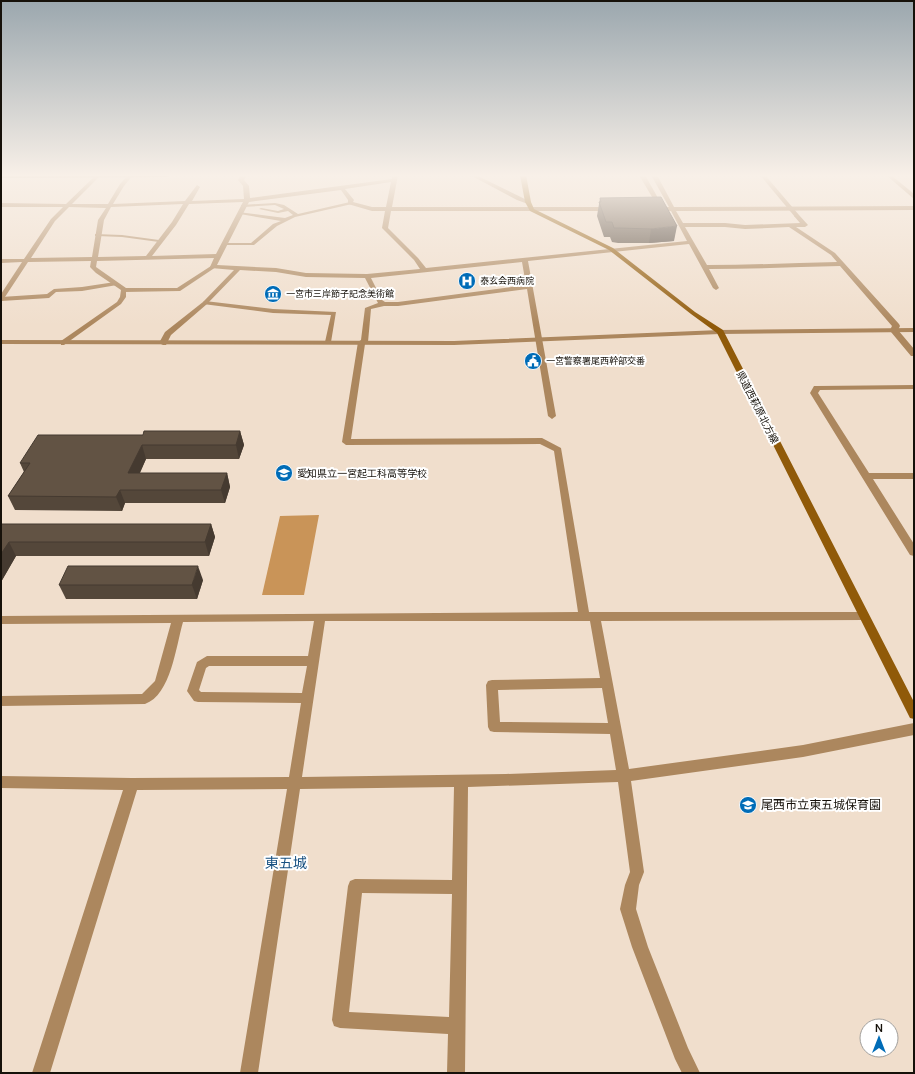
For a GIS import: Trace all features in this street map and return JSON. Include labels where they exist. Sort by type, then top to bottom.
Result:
[{"type":"main road","name":"県道西萩原北方線","points":[[563,225],[613,250],[693,313],[720,332],[914,714]]},
{"type":"street","points":[[1,299],[50,225]]},
{"type":"street","points":[[64,343],[119,303],[123,297],[124,290],[94,270],[93,267],[100,225]]},
{"type":"street","points":[[148,257],[172,225]]},
{"type":"street","points":[[234,225],[213,267],[276,270],[306,275],[367,276],[613,250],[679,240],[691,242]]},
{"type":"street","points":[[386,225],[385,228],[416,259],[424,270]]},
{"type":"street","points":[[682,225],[716,288]]},
{"type":"street","points":[[726,225],[745,227],[786,225]]},
{"type":"street","points":[[789,225],[827,249],[896,326],[894,330]]},
{"type":"street","points":[[1,260],[219,256]]},
{"type":"street","points":[[525,260],[552,416]]},
{"type":"street","points":[[705,268],[841,264]]},
{"type":"street","points":[[163,342],[168,334],[205,303],[239,268]]},
{"type":"street","points":[[367,276],[379,301],[384,304]]},
{"type":"street","points":[[529,287],[398,304],[384,304],[368,308],[346,442],[542,441],[558,450],[590,616],[607,683],[624,776],[637,872],[632,885],[628,909],[640,947],[681,1053],[691,1073]]},
{"type":"street","points":[[894,330],[914,354]]},
{"type":"street","points":[[1,342],[454,343],[720,332],[914,330]]},
{"type":"street","points":[[914,387],[818,388],[814,393],[914,552]]},
{"type":"street","points":[[866,476],[914,476]]},
{"type":"street","points":[[1,620],[590,616],[863,616]]},
{"type":"street","points":[[249,1073],[320,618]]},
{"type":"street","points":[[1,701],[145,699],[160,684],[178,619]]},
{"type":"street","points":[[308,698],[198,697],[193,691],[201,665],[207,660],[314,661]]},
{"type":"street","points":[[607,683],[492,685],[494,727],[615,729]]},
{"type":"street","points":[[1,782],[132,784],[295,783],[624,776],[641,775],[803,751],[914,729]]},
{"type":"street","points":[[456,1073],[461,780]]},
{"type":"street","points":[[41,1073],[132,784]]},
{"type":"street","points":[[457,1026],[340,1020],[355,886],[459,887]]},
{"type":"lane","points":[[225,244],[252,244],[275,225]]},
{"type":"lane","points":[[97,235],[122,236],[159,241]]},
{"type":"lane","points":[[124,290],[178,290],[213,267]]},
{"type":"lane","points":[[1,299],[49,296],[54,291],[82,289],[115,284]]},
{"type":"lane","points":[[205,303],[273,311],[334,312],[328,342]]},
{"type":"shaded area","points":[[319,515],[304,595],[262,595],[280,516]]},
{"type":"building","points":[[613,225],[677,226],[651,229],[614,228]]},
{"type":"building","points":[[144,431],[240,431],[236,445],[142,445],[128,473],[227,473],[221,490],[120,490],[116,497],[8,496],[30,463],[20,463],[38,435],[143,435]]},
{"type":"building","points":[[1,524],[211,524],[205,542],[9,542],[1,554]]},
{"type":"building","points":[[68,566],[198,566],[192,585],[59,585]]},
{"type":"place","name":"泰玄会西病院","points":[[467,281]]},
{"type":"place","name":"一宮市三岸節子記念美術館","points":[[273,294]]},
{"type":"place","name":"一宮警察署尾西幹部交番","points":[[533,361]]},
{"type":"place","name":"愛知県立一宮起工科高等学校","points":[[284,473]]},
{"type":"place","name":"尾西市立東五城保育園","points":[[748,805]]},
{"type":"district","name":"東五城","points":[[286,863]]}]
